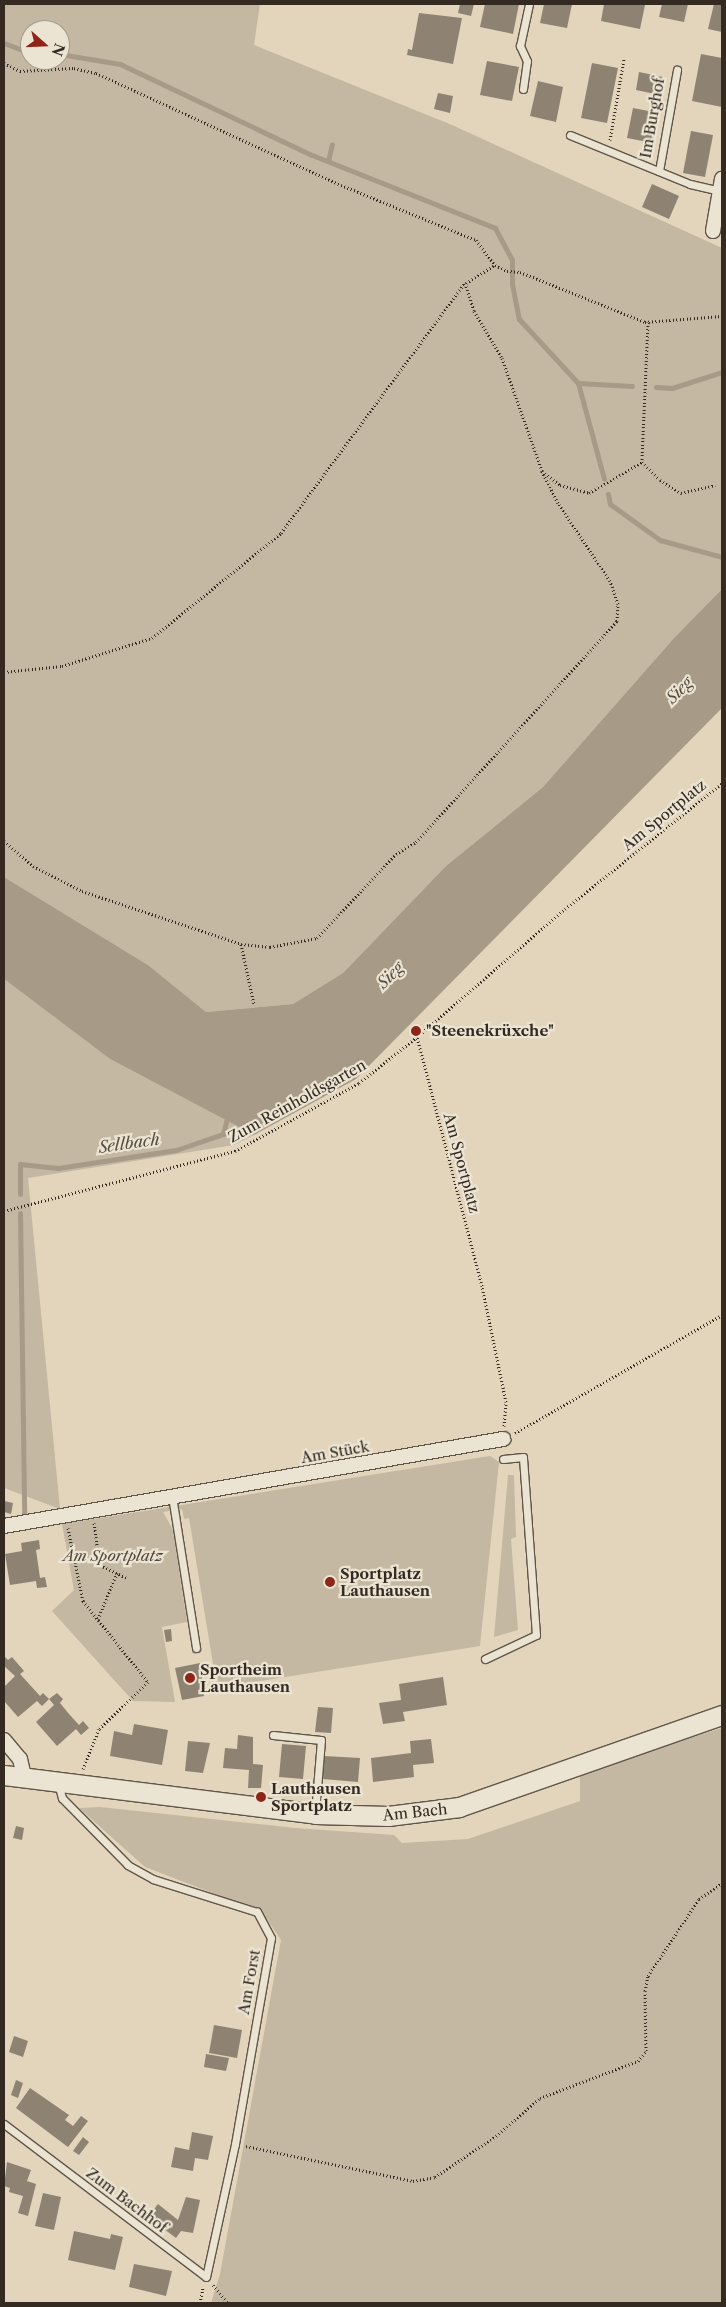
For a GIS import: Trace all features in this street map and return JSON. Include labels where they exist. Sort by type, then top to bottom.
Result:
[{"type":"street","name":"Im Burghof","points":[[713,231],[721,185]]},
{"type":"street","name":"Am Stück","points":[[4,1526],[503,1439]]},
{"type":"street","name":"Am Bach","points":[[4,1775],[315,1814],[388,1816],[459,1808],[722,1714]]},
{"type":"street","points":[[4,1740],[20,1759],[24,1777]]},
{"type":"lane","points":[[523,89],[527,60],[520,46],[529,4]]},
{"type":"lane","name":"Im Burghof","points":[[659,171],[678,70]]},
{"type":"lane","name":"Im Burghof","points":[[570,135],[659,171],[721,185]]},
{"type":"lane","points":[[485,1659],[536,1635],[523,1457],[503,1459]]},
{"type":"lane","points":[[172,1496],[196,1648]]},
{"type":"lane","points":[[273,1734],[321,1740],[315,1814]]},
{"type":"lane","name":"Am Forst","points":[[57,1781],[62,1798],[128,1865],[153,1879],[257,1912],[271,1938],[235,2144],[206,2277]]},
{"type":"lane","name":"Zum Bachhof","points":[[4,2124],[206,2277]]},
{"type":"path","points":[[608,150],[624,59]]},
{"type":"path","points":[[4,63],[20,71],[74,68],[96,73],[341,185],[476,240],[486,248],[495,265],[507,271],[520,272],[648,322],[722,316]]},
{"type":"path","points":[[4,672],[62,666],[152,638],[281,533],[465,283],[495,265]]},
{"type":"path","points":[[4,841],[33,866],[82,891],[241,944],[270,947],[317,938],[396,854],[416,842],[502,743],[616,620],[618,604],[610,581],[558,503],[542,471],[502,358],[474,311],[465,283]]},
{"type":"path","points":[[648,322],[642,462],[660,480],[681,493],[714,485]]},
{"type":"path","points":[[542,471],[560,485],[590,493],[642,462]]},
{"type":"path","name":"Am Sportplatz","points":[[503,1439],[506,1402],[482,1286],[417,1037],[566,909],[722,783]]},
{"type":"path","points":[[241,944],[254,1004]]},
{"type":"path","name":"Zum Reinholdsgarten","points":[[4,1211],[235,1151],[360,1083],[417,1037]]},
{"type":"path","points":[[503,1439],[722,1315]]},
{"type":"path","points":[[91,1510],[100,1565],[127,1578]]},
{"type":"path","points":[[66,1515],[83,1601],[148,1682],[100,1729],[77,1784]]},
{"type":"path","points":[[98,1619],[117,1573]]},
{"type":"path","points":[[235,2144],[413,2181],[435,2176],[496,2136],[540,2098],[638,2061],[646,2051],[645,1991],[648,1976],[699,1899],[722,1883]]},
{"type":"path","points":[[200,2303],[206,2277]]},
{"type":"path","points":[[206,2277],[228,2303]]},
{"type":"green space","points":[[4,4],[260,4],[254,45],[452,125],[722,248],[722,589],[674,638],[543,787],[446,866],[343,973],[293,1004],[206,1012],[148,965],[4,877]]},
{"type":"green space","points":[[4,979],[110,1059],[254,1135],[234,1145],[28,1178],[60,1509],[4,1488]]},
{"type":"green space","name":"Sportplatz Lauthausen","points":[[490,1456],[499,1462],[480,1646],[217,1688],[189,1518],[184,1519],[182,1509],[163,1512],[173,1530],[187,1622],[162,1627],[175,1702],[133,1701],[52,1611],[74,1590],[62,1524]]},
{"type":"green space","points":[[508,1475],[514,1475],[516,1537],[511,1539],[518,1630],[494,1637]]},
{"type":"green space","points":[[722,1728],[722,2303],[211,2303],[220,2274],[281,1940],[262,1912],[145,1867],[79,1808],[100,1807],[295,1828],[394,1835],[402,1843],[468,1839],[580,1801],[580,1773]]},
{"type":"water","name":"Sieg","points":[[722,589],[722,708],[356,1079],[254,1135],[110,1059],[4,979],[4,877],[148,965],[206,1012],[293,1004],[343,973],[446,866],[543,787],[674,638]]},
{"type":"building","points":[[460,4],[474,4],[471,16],[458,13]]},
{"type":"building","points":[[485,4],[519,4],[513,34],[480,27]]},
{"type":"building","points":[[544,4],[572,4],[567,28],[540,23]]},
{"type":"building","points":[[604,4],[645,5],[640,29],[601,21]]},
{"type":"building","points":[[662,4],[688,4],[684,22],[659,17]]},
{"type":"building","points":[[714,4],[722,4],[722,32],[708,29]]},
{"type":"building","points":[[419,13],[462,18],[453,64],[407,55],[408,49],[412,50]]},
{"type":"building","points":[[701,54],[722,58],[722,107],[692,101]]},
{"type":"building","points":[[487,61],[519,67],[512,101],[480,95]]},
{"type":"building","points":[[592,63],[618,68],[607,123],[581,118]]},
{"type":"building","points":[[639,72],[663,77],[660,95],[636,90]]},
{"type":"building","points":[[538,81],[563,87],[556,122],[530,116]]},
{"type":"building","points":[[438,93],[453,96],[450,113],[434,109]]},
{"type":"building","points":[[633,108],[659,113],[653,143],[627,138]]},
{"type":"building","points":[[691,131],[713,135],[705,177],[683,173]]},
{"type":"building","points":[[652,184],[679,196],[669,219],[642,207]]},
{"type":"building","points":[[4,1501],[13,1503],[11,1514],[4,1512]]},
{"type":"building","points":[[39,1540],[40,1549],[36,1550],[40,1578],[45,1577],[47,1587],[37,1588],[36,1581],[10,1585],[5,1554],[22,1551],[21,1543]]},
{"type":"building","points":[[171,1629],[172,1641],[166,1642],[164,1630]]},
{"type":"building","points":[[4,1656],[8,1660],[12,1657],[24,1671],[20,1674],[40,1696],[43,1693],[49,1699],[42,1706],[37,1701],[18,1717],[4,1701],[4,1687],[15,1676],[4,1666]]},
{"type":"building","name":"Sportheim Lauthausen","points":[[200,1663],[204,1696],[182,1700],[175,1668]]},
{"type":"building","points":[[443,1677],[447,1705],[403,1712],[405,1721],[383,1724],[379,1703],[401,1700],[399,1684]]},
{"type":"building","points":[[57,1693],[63,1699],[60,1703],[79,1725],[83,1721],[89,1728],[81,1735],[76,1729],[57,1746],[36,1722],[54,1705],[49,1699]]},
{"type":"building","points":[[318,1707],[333,1708],[331,1733],[315,1732]]},
{"type":"building","points":[[134,1724],[168,1730],[162,1765],[110,1756],[114,1731],[132,1735]]},
{"type":"building","points":[[238,1735],[253,1737],[253,1764],[263,1765],[261,1788],[248,1788],[249,1770],[223,1768],[225,1748],[237,1749]]},
{"type":"building","points":[[431,1739],[434,1763],[413,1765],[414,1777],[373,1782],[371,1758],[411,1753],[410,1741]]},
{"type":"building","points":[[188,1741],[210,1743],[203,1773],[185,1771]]},
{"type":"building","points":[[282,1744],[306,1746],[303,1779],[279,1777]]},
{"type":"building","points":[[324,1756],[360,1758],[358,1782],[323,1779]]},
{"type":"building","points":[[16,1826],[24,1828],[22,1840],[13,1838]]},
{"type":"building","points":[[214,2025],[242,2030],[237,2058],[209,2053]]},
{"type":"building","points":[[14,2036],[28,2041],[23,2057],[9,2052]]},
{"type":"building","points":[[206,2054],[229,2058],[226,2071],[204,2067]]},
{"type":"building","points":[[16,2080],[23,2083],[18,2098],[11,2095]]},
{"type":"building","points":[[30,2088],[69,2115],[65,2120],[73,2126],[81,2116],[88,2121],[68,2147],[16,2108]]},
{"type":"building","points":[[192,2132],[213,2136],[208,2160],[195,2158],[193,2171],[171,2167],[175,2147],[189,2150]]},
{"type":"building","points":[[83,2137],[89,2142],[79,2155],[73,2151]]},
{"type":"building","points":[[7,2162],[31,2170],[27,2181],[36,2184],[28,2216],[18,2213],[23,2196],[9,2192],[10,2188],[4,2186]]},
{"type":"building","points":[[43,2193],[61,2197],[54,2230],[35,2226]]},
{"type":"building","points":[[186,2197],[200,2200],[193,2233],[181,2231],[176,2238],[148,2217],[158,2204],[178,2220]]},
{"type":"building","points":[[74,2231],[110,2239],[111,2234],[123,2237],[115,2270],[68,2260]]},
{"type":"building","points":[[134,2264],[172,2271],[166,2296],[129,2287]]},
{"type":"waterway","points":[[4,43],[20,49]]},
{"type":"waterway","points":[[70,56],[120,64],[312,155],[495,228],[512,260],[512,284],[519,319],[578,383],[632,386]]},
{"type":"waterway","points":[[328,161],[332,144]]},
{"type":"waterway","points":[[656,387],[672,388],[722,372]]},
{"type":"waterway","points":[[578,383],[604,479]]},
{"type":"waterway","points":[[608,494],[610,504],[660,540],[722,557]]},
{"type":"waterway","name":"Sellbach","points":[[20,1194],[20,1164],[58,1168],[176,1150],[223,1134],[228,1114]]},
{"type":"waterway","name":"Sellbach","points":[[20,1213],[24,1517]]},
{"type":"place","name":"\"Steenekrüxche\"","points":[[416,1031]]},
{"type":"place","name":"Sportplatz Lauthausen","points":[[330,1582]]},
{"type":"place","name":"Sportheim Lauthausen","points":[[190,1678]]},
{"type":"place","name":"Lauthausen Sportplatz","points":[[261,1797]]}]
